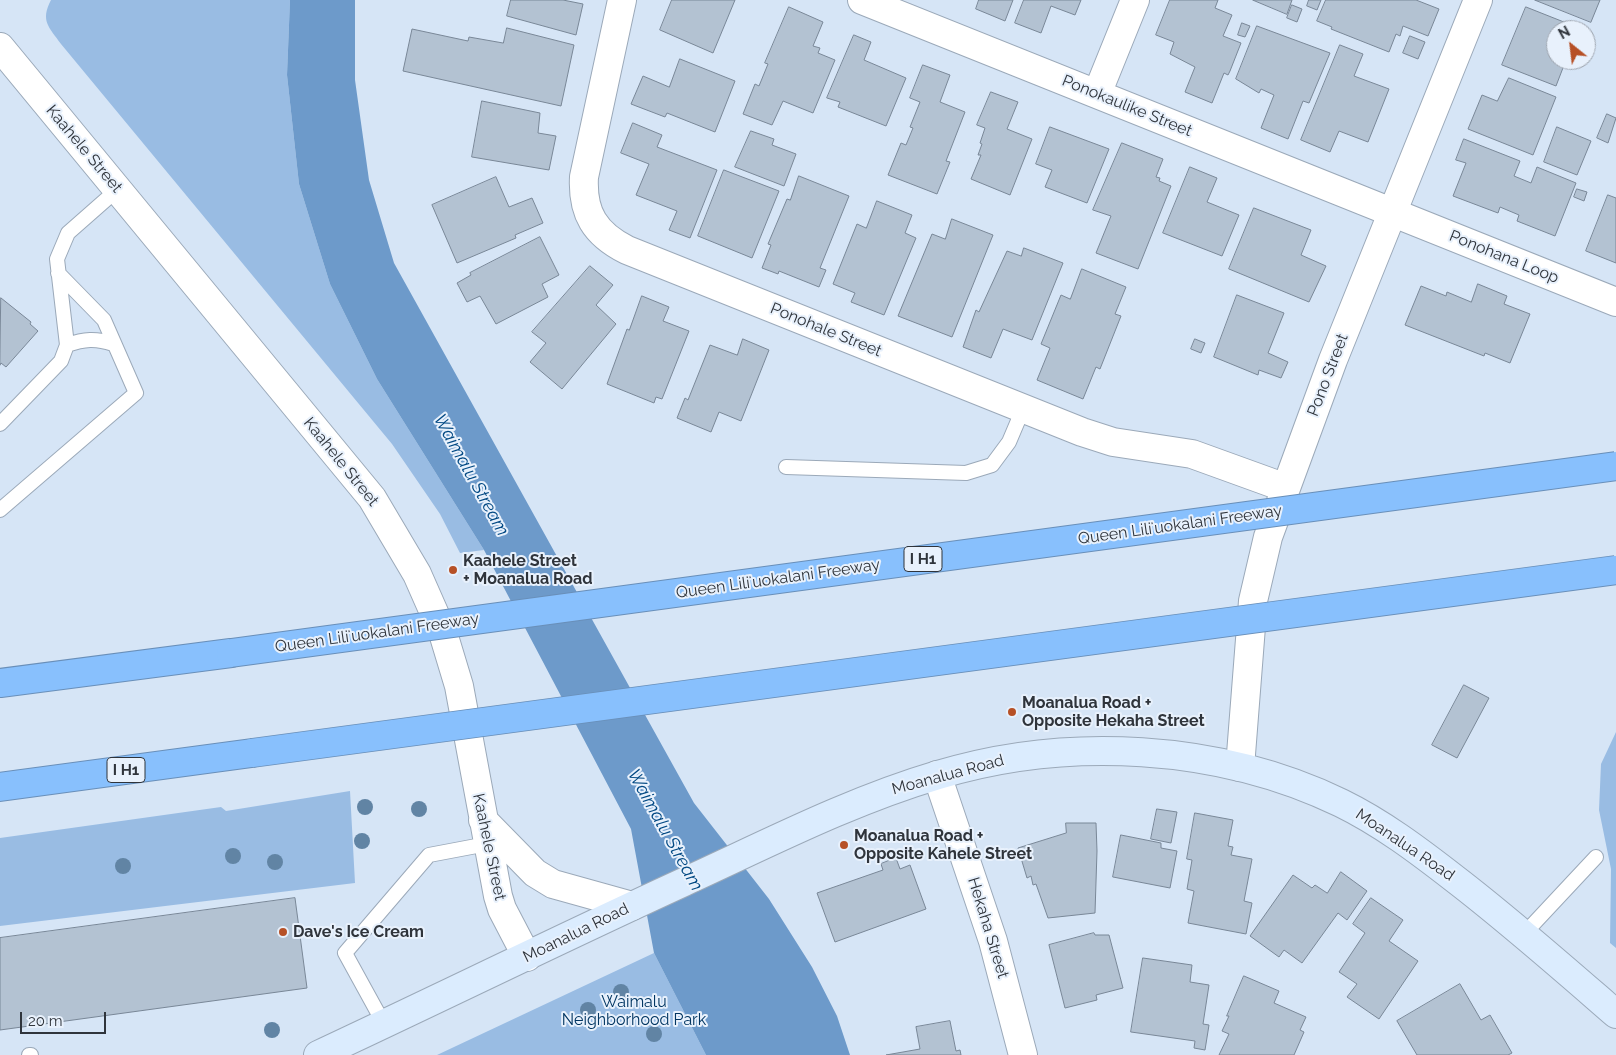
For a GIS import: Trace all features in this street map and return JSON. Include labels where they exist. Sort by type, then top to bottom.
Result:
[{"type":"highway","name":"Queen Liliʻuokalani Freeway","points":[[0,683],[1616,466]]},
{"type":"highway","name":"I H1","points":[[0,786],[1616,570]]},
{"type":"main road","name":"Moanalua Road","points":[[318,1055],[632,906],[878,795],[937,775],[1012,758],[1080,751],[1157,755],[1240,767],[1333,799],[1380,824],[1418,850],[1524,934],[1616,1014]]},
{"type":"street","name":"Ponohale Street","points":[[622,0],[584,177],[585,204],[590,217],[604,236],[627,250],[1096,437],[1192,454],[1286,488]]},
{"type":"street","name":"Ponokaulike Street","points":[[862,0],[1393,213]]},
{"type":"street","points":[[1097,94],[1135,0]]},
{"type":"street","name":"Pono Street","points":[[1240,767],[1253,601],[1268,537],[1333,360],[1478,0]]},
{"type":"street","name":"Kaahele Street","points":[[0,47],[372,498],[390,526],[416,574],[443,633],[458,686],[485,832],[502,909],[527,957]]},
{"type":"street","name":"Ponohana Loop","points":[[1393,213],[1616,302]]},
{"type":"street","name":"Hekaha Street","points":[[937,775],[993,941],[1023,1055]]},
{"type":"street","points":[[485,832],[553,884],[632,906]]},
{"type":"lane","points":[[0,424],[61,360],[67,345],[57,259],[68,232],[118,189]]},
{"type":"lane","points":[[0,510],[136,393],[104,320],[58,273]]},
{"type":"lane","points":[[67,345],[85,338],[100,339],[114,344]]},
{"type":"lane","points":[[786,467],[966,473],[992,465],[1009,442],[1023,409]]},
{"type":"lane","points":[[384,1024],[345,953],[429,855],[485,832]]},
{"type":"lane","points":[[1524,934],[1596,857]]},
{"type":"green space","points":[[51,0],[290,0],[287,75],[299,184],[330,284],[377,379],[484,550],[460,553],[440,514],[392,444],[61,44],[47,24],[46,13]]},
{"type":"green space","points":[[1616,732],[1616,948],[1610,943],[1611,869],[1599,810],[1601,764]]},
{"type":"green space","points":[[350,791],[355,883],[0,926],[0,838],[221,807],[226,811]]},
{"type":"green space","name":"Waimalu Neighborhood Park","points":[[654,953],[706,1055],[437,1055]]},
{"type":"water","name":"Waimalu Stream","points":[[290,0],[355,0],[355,80],[369,180],[394,263],[694,803],[769,899],[812,967],[837,1016],[850,1055],[706,1055],[654,953],[631,829],[484,550],[377,379],[330,284],[299,184],[287,75]]},
{"type":"building","points":[[511,0],[563,0],[583,4],[576,35],[507,16]]},
{"type":"building","points":[[672,0],[735,0],[713,53],[660,30]]},
{"type":"building","points":[[979,0],[1013,0],[1005,21],[976,9]]},
{"type":"building","points":[[1024,0],[1081,0],[1075,15],[1051,6],[1041,33],[1015,23]]},
{"type":"building","points":[[1170,0],[1218,0],[1215,8],[1232,15],[1223,36],[1241,43],[1230,71],[1228,75],[1224,73],[1212,103],[1185,92],[1195,67],[1170,54],[1174,42],[1156,35]]},
{"type":"building","points":[[1253,0],[1292,0],[1287,14]]},
{"type":"building","points":[[1309,0],[1321,0],[1317,10],[1307,6]]},
{"type":"building","points":[[1326,0],[1416,0],[1439,9],[1428,36],[1403,26],[1400,36],[1396,34],[1389,52],[1331,29],[1332,27],[1317,21]]},
{"type":"building","points":[[1535,0],[1600,0],[1592,20],[1586,20]]},
{"type":"building","points":[[1292,5],[1302,9],[1297,22],[1287,18]]},
{"type":"building","points":[[789,7],[823,22],[813,46],[820,48],[818,53],[835,60],[813,113],[783,101],[772,125],[743,114],[755,84],[759,86],[768,64],[765,63]]},
{"type":"building","points":[[1526,7],[1559,20],[1546,20],[1546,70],[1562,70],[1556,86],[1502,65]]},
{"type":"building","points":[[1242,23],[1250,26],[1245,37],[1238,35]]},
{"type":"building","points":[[1257,26],[1330,53],[1309,103],[1303,101],[1288,139],[1261,128],[1274,95],[1261,89],[1259,93],[1236,79]]},
{"type":"building","points":[[507,28],[574,45],[561,106],[403,71],[412,29],[468,41],[469,37],[503,43]]},
{"type":"building","points":[[854,35],[871,42],[864,60],[906,78],[886,126],[838,107],[840,102],[827,98]]},
{"type":"building","points":[[1410,36],[1425,42],[1418,59],[1403,53]]},
{"type":"building","points":[[1340,45],[1363,54],[1354,76],[1389,89],[1368,142],[1339,131],[1330,152],[1301,140]]},
{"type":"building","points":[[680,59],[735,81],[715,132],[667,113],[665,117],[631,104],[643,76],[669,87]]},
{"type":"building","points":[[923,65],[950,75],[940,102],[965,112],[946,161],[950,162],[937,194],[888,175],[901,143],[906,145],[913,128],[910,127],[920,102],[910,98]]},
{"type":"building","points":[[1509,78],[1556,97],[1533,155],[1468,129],[1482,95],[1497,101]]},
{"type":"building","points":[[991,92],[1018,102],[1007,129],[1032,139],[1010,195],[971,179],[981,155],[978,155],[985,128],[977,125]]},
{"type":"building","points":[[482,101],[540,113],[538,133],[556,136],[549,170],[472,157]]},
{"type":"building","points":[[1607,114],[1616,118],[1608,143],[1597,138]]},
{"type":"building","points":[[633,123],[662,135],[657,147],[717,170],[690,238],[669,230],[677,211],[636,195],[649,164],[621,153]]},
{"type":"building","points":[[1050,127],[1109,149],[1087,203],[1045,187],[1052,170],[1036,164]]},
{"type":"building","points":[[1557,127],[1591,141],[1577,175],[1544,162]]},
{"type":"building","points":[[751,131],[774,139],[772,145],[796,154],[784,186],[735,167]]},
{"type":"building","points":[[1464,139],[1520,161],[1514,176],[1531,183],[1537,167],[1576,183],[1555,236],[1517,221],[1519,215],[1500,207],[1498,213],[1453,196],[1466,163],[1456,160]]},
{"type":"building","points":[[1122,143],[1163,159],[1156,177],[1160,178],[1159,181],[1171,186],[1138,269],[1096,253],[1111,216],[1093,210]]},
{"type":"building","points":[[1190,167],[1217,178],[1207,202],[1239,215],[1222,256],[1163,233]]},
{"type":"building","points":[[724,170],[779,191],[752,258],[698,236]]},
{"type":"building","points":[[799,176],[849,196],[820,268],[826,270],[819,287],[779,271],[778,274],[762,268],[771,245],[768,244],[787,199],[790,200]]},
{"type":"building","points":[[496,177],[509,207],[532,198],[543,223],[515,235],[516,238],[457,263],[432,205]]},
{"type":"building","points":[[1577,189],[1587,192],[1584,201],[1574,197]]},
{"type":"building","points":[[1608,195],[1616,198],[1616,263],[1586,251]]},
{"type":"building","points":[[877,201],[912,215],[905,233],[916,238],[884,315],[851,302],[855,293],[833,284],[857,224],[866,228]]},
{"type":"building","points":[[1254,208],[1311,230],[1301,255],[1326,266],[1309,302],[1229,269]]},
{"type":"building","points":[[952,219],[993,235],[952,337],[898,316],[932,234],[945,239]]},
{"type":"building","points":[[540,237],[559,275],[542,284],[548,297],[496,324],[480,296],[467,302],[457,283],[471,275],[470,273]]},
{"type":"building","points":[[1024,248],[1063,263],[1032,340],[1003,329],[991,358],[963,347],[976,310],[979,312],[1007,251],[1021,256]]},
{"type":"building","points":[[590,266],[613,285],[596,305],[616,324],[562,389],[530,362],[546,343],[532,332]]},
{"type":"building","points":[[1082,269],[1126,287],[1115,314],[1121,316],[1100,369],[1096,367],[1083,399],[1037,380],[1050,348],[1041,344],[1061,295],[1070,299]]},
{"type":"building","points":[[1478,284],[1507,296],[1504,304],[1530,314],[1510,363],[1485,353],[1484,356],[1405,325],[1421,286],[1446,296],[1447,292],[1471,302]]},
{"type":"building","points":[[1237,295],[1284,313],[1268,353],[1288,362],[1281,378],[1259,370],[1258,375],[1214,357]]},
{"type":"building","points":[[642,296],[669,307],[663,321],[689,331],[662,399],[656,397],[654,403],[607,384],[627,329],[629,330]]},
{"type":"building","points":[[1,298],[31,322],[30,324],[38,331],[6,367],[1,363],[0,365]]},
{"type":"building","points":[[743,339],[769,350],[741,421],[719,412],[711,432],[677,418],[685,398],[688,400],[710,345],[737,355]]},
{"type":"building","points":[[1195,339],[1205,343],[1201,353],[1191,349]]},
{"type":"building","points":[[1464,685],[1489,698],[1457,758],[1432,745]]},
{"type":"building","points":[[1157,809],[1177,812],[1171,843],[1151,839]]},
{"type":"building","points":[[1195,813],[1233,820],[1228,846],[1233,847],[1231,855],[1252,859],[1244,901],[1252,903],[1246,934],[1188,923],[1194,891],[1187,889],[1192,860],[1187,859]]},
{"type":"building","points":[[1066,823],[1096,823],[1095,913],[1048,918],[1036,884],[1033,885],[1031,876],[1027,878],[1018,848],[1066,833]]},
{"type":"building","points":[[1121,835],[1161,843],[1161,848],[1177,851],[1170,888],[1113,877]]},
{"type":"building","points":[[896,858],[900,869],[910,865],[926,909],[835,942],[817,893],[883,870],[881,864]]},
{"type":"building","points":[[1341,872],[1367,891],[1347,920],[1338,913],[1302,963],[1284,950],[1279,957],[1250,936],[1293,875],[1312,888],[1315,885],[1327,893]]},
{"type":"building","points":[[295,898],[307,988],[0,1030],[0,938]]},
{"type":"building","points":[[1371,898],[1403,920],[1389,941],[1418,961],[1379,1019],[1347,997],[1357,984],[1339,972],[1365,933],[1353,924]]},
{"type":"building","points":[[1094,933],[1095,935],[1109,935],[1123,988],[1096,995],[1097,1000],[1065,1008],[1049,945]]},
{"type":"building","points":[[1143,958],[1192,965],[1190,982],[1209,985],[1203,1024],[1209,1025],[1205,1050],[1194,1048],[1195,1041],[1131,1032]]},
{"type":"building","points":[[1244,976],[1279,991],[1274,1003],[1306,1017],[1300,1030],[1304,1032],[1294,1055],[1219,1055],[1229,1034],[1222,1031]]},
{"type":"building","points":[[1460,984],[1481,1020],[1490,1015],[1512,1053],[1508,1055],[1417,1055],[1397,1021]]},
{"type":"building","points":[[950,1021],[956,1051],[960,1050],[961,1055],[886,1055],[920,1049],[916,1027]]},
{"type":"place","name":"Kaahele Street + Moanalua Road","points":[[453,570]]},
{"type":"place","name":"Moanalua Road + Opposite Hekaha Street","points":[[1012,712]]},
{"type":"place","name":"Moanalua Road + Opposite Kahele Street","points":[[844,845]]},
{"type":"place","name":"Dave's Ice Cream","points":[[283,932]]}]
